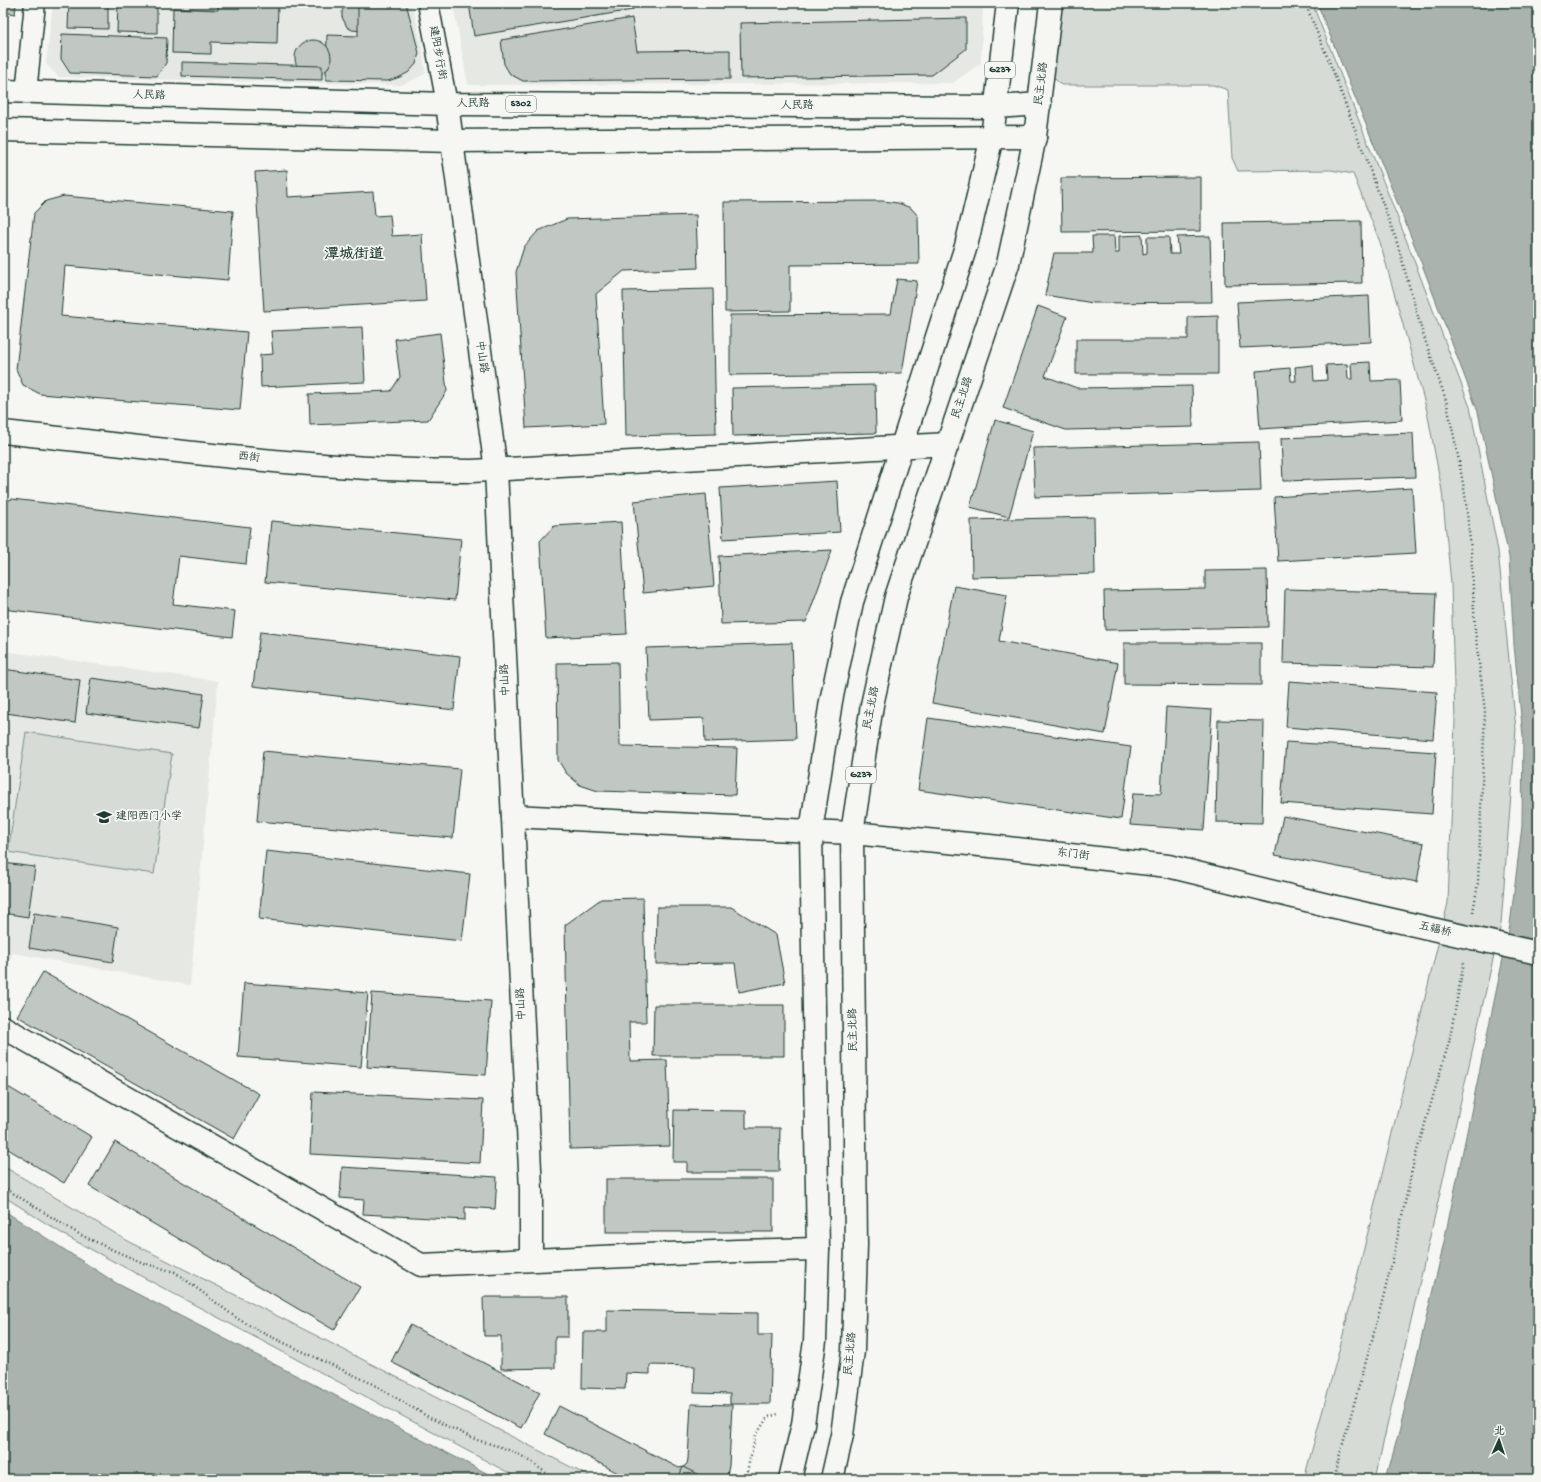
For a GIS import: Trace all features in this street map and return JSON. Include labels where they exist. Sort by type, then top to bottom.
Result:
[{"type":"main road","name":"G237","points":[[790,1479],[803,1424],[814,1341],[818,1249],[811,831],[831,701],[852,602],[966,246],[992,137],[1008,3]]},
{"type":"main road","name":"民主北路","points":[[832,1479],[842,1435],[853,1351],[856,1245],[852,832],[872,705],[896,597],[1008,264],[1035,137],[1051,3]]},
{"type":"main road","name":"人民路","points":[[3,91],[26,93],[447,104],[996,107],[1040,104]]},
{"type":"main road","name":"中山路","points":[[447,104],[496,470],[532,1190],[531,1259]]},
{"type":"main road","points":[[3,130],[452,141],[1035,137]]},
{"type":"main road","name":"西街","points":[[3,432],[281,462],[421,471],[496,470],[948,444]]},
{"type":"main road","name":"东门街","points":[[513,816],[852,832],[990,846],[1168,866],[1331,906]]},
{"type":"main road","name":"五福桥","points":[[1331,906],[1538,953]]},
{"type":"main road","points":[[3,1026],[421,1265],[531,1259],[818,1249]]},
{"type":"street","points":[[26,93],[35,3]]},
{"type":"street","name":"建阳步行街","points":[[428,3],[447,104]]},
{"type":"path","points":[[1305,3],[1396,239],[1422,331],[1446,400],[1465,494],[1471,550],[1475,630],[1485,711],[1478,883],[1473,913]]},
{"type":"path","points":[[1333,1479],[1392,1263],[1414,1161],[1449,1042],[1465,957]]},
{"type":"path","points":[[3,1187],[80,1234],[146,1264],[175,1272],[238,1319],[265,1334],[373,1384],[430,1418],[477,1440],[504,1448],[526,1458],[554,1479]]},
{"type":"path","points":[[745,1479],[756,1435]]},
{"type":"shaded area","points":[[53,3],[412,3],[423,51],[425,74],[401,85],[59,77],[46,64]]},
{"type":"shaded area","points":[[453,3],[983,3],[981,63],[953,83],[468,85]]},
{"type":"shaded area","points":[[1060,3],[1312,3],[1399,221],[1470,407],[1498,551],[1516,729],[1501,924],[1375,1479],[1304,1479],[1340,1347],[1448,903],[1455,721],[1451,583],[1442,491],[1427,411],[1380,242],[1353,174],[1331,170],[1238,171],[1232,158],[1228,90],[1213,85],[1061,85],[1053,77]]},
{"type":"shaded area","points":[[1317,3],[1538,3],[1538,1479],[1386,1479],[1400,1428],[1441,1256],[1510,925],[1522,826],[1523,736],[1514,645],[1509,557],[1478,412],[1418,254]]},
{"type":"shaded area","name":"建阳西门小学","points":[[3,651],[218,681],[190,985],[13,953],[3,971]]},
{"type":"shaded area","points":[[26,732],[172,754],[154,874],[8,852]]},
{"type":"shaded area","points":[[3,1166],[128,1241],[317,1336],[594,1479],[520,1479],[66,1236],[3,1196]]},
{"type":"shaded area","points":[[3,1210],[116,1283],[498,1479],[3,1479]]},
{"type":"building","points":[[3,3],[16,3],[15,14],[3,12]]},
{"type":"building","points":[[69,3],[108,3],[108,29],[68,28]]},
{"type":"building","points":[[118,3],[157,3],[157,33],[117,32]]},
{"type":"building","points":[[218,3],[278,3],[277,44],[211,42],[211,54],[172,53],[173,8],[218,10]]},
{"type":"building","points":[[346,3],[371,3],[376,15],[372,25],[363,31],[352,30],[347,27],[342,17],[342,11]]},
{"type":"building","points":[[358,3],[406,3],[419,53],[416,64],[409,72],[388,81],[326,80],[327,35],[358,36]]},
{"type":"building","points":[[469,3],[632,3],[633,10],[474,36]]},
{"type":"building","points":[[632,18],[637,51],[730,50],[730,79],[523,81],[510,74],[504,64],[501,40]]},
{"type":"building","points":[[966,18],[966,49],[932,75],[741,78],[740,23]]},
{"type":"building","points":[[62,34],[167,38],[166,63],[157,76],[70,73],[61,59]]},
{"type":"building","points":[[316,40],[326,45],[330,51],[330,65],[326,71],[320,75],[310,76],[300,71],[296,65],[295,55],[300,45],[306,41]]},
{"type":"building","points":[[182,62],[322,66],[322,80],[182,76]]},
{"type":"building","points":[[287,170],[288,197],[373,192],[375,216],[390,215],[392,236],[422,234],[426,301],[264,311],[255,172]]},
{"type":"building","points":[[1201,177],[1201,231],[1062,232],[1061,178]]},
{"type":"building","points":[[64,196],[233,211],[228,280],[65,266],[61,316],[247,332],[240,410],[40,394],[23,385],[16,369],[34,213],[46,201]]},
{"type":"building","points":[[883,201],[898,203],[911,208],[918,216],[919,264],[790,265],[790,311],[725,312],[724,202]]},
{"type":"building","points":[[696,215],[698,268],[624,271],[596,294],[604,424],[526,428],[516,272],[524,247],[538,231],[567,219]]},
{"type":"building","points":[[1361,221],[1362,283],[1225,285],[1224,223]]},
{"type":"building","points":[[1142,235],[1143,254],[1147,253],[1147,237],[1169,237],[1170,254],[1179,254],[1177,237],[1210,236],[1212,302],[1093,303],[1045,295],[1054,253],[1093,253],[1092,236],[1114,236],[1115,253],[1119,253],[1119,236]]},
{"type":"building","points":[[897,279],[917,281],[902,373],[730,375],[730,315],[891,314]]},
{"type":"building","points":[[713,289],[716,434],[626,436],[623,291]]},
{"type":"building","points":[[1369,296],[1371,342],[1240,348],[1237,302]]},
{"type":"building","points":[[1038,306],[1067,317],[1045,376],[1077,388],[1192,386],[1193,427],[1066,430],[1003,408]]},
{"type":"building","points":[[1218,316],[1218,374],[1076,374],[1076,339],[1188,339],[1188,317]]},
{"type":"building","points":[[362,327],[365,382],[261,387],[260,355],[273,354],[271,331]]},
{"type":"building","points":[[440,333],[447,391],[428,420],[310,425],[309,394],[391,391],[400,377],[395,339]]},
{"type":"building","points":[[1370,362],[1371,381],[1400,380],[1402,420],[1260,429],[1256,371],[1290,368],[1291,381],[1296,381],[1295,367],[1313,365],[1314,381],[1327,380],[1326,365],[1347,364],[1348,379],[1352,379],[1351,363]]},
{"type":"building","points":[[875,385],[876,433],[733,436],[732,388]]},
{"type":"building","points":[[995,420],[1033,431],[1009,517],[970,507]]},
{"type":"building","points":[[1413,433],[1415,477],[1283,481],[1281,438]]},
{"type":"building","points":[[1259,442],[1261,491],[1035,497],[1033,448]]},
{"type":"building","points":[[837,481],[840,532],[723,539],[720,488]]},
{"type":"building","points":[[1412,488],[1416,553],[1278,561],[1274,497]]},
{"type":"building","points":[[706,494],[714,586],[643,593],[634,501]]},
{"type":"building","points":[[12,499],[250,527],[246,564],[179,556],[173,604],[235,611],[232,637],[3,609],[3,502]]},
{"type":"building","points":[[1094,517],[1095,574],[972,577],[971,520]]},
{"type":"building","points":[[271,521],[461,539],[455,600],[265,582]]},
{"type":"building","points":[[621,522],[627,634],[546,638],[540,541],[554,526]]},
{"type":"building","points":[[832,550],[806,622],[721,624],[719,556]]},
{"type":"building","points":[[1267,570],[1268,627],[1105,630],[1104,591],[1205,589],[1205,571]]},
{"type":"building","points":[[954,586],[1007,595],[999,641],[1118,663],[1105,734],[932,703]]},
{"type":"building","points":[[1285,589],[1436,593],[1433,667],[1283,663]]},
{"type":"building","points":[[260,632],[460,656],[454,710],[253,686]]},
{"type":"building","points":[[792,643],[796,739],[705,742],[704,718],[649,720],[646,648]]},
{"type":"building","points":[[1124,643],[1261,643],[1261,685],[1124,684]]},
{"type":"building","points":[[618,662],[620,746],[737,748],[735,795],[598,791],[580,785],[566,773],[558,760],[557,663]]},
{"type":"building","points":[[3,669],[80,680],[75,723],[6,713],[3,732]]},
{"type":"building","points":[[91,678],[204,694],[199,728],[86,713]]},
{"type":"building","points":[[1289,681],[1437,692],[1433,739],[1286,727]]},
{"type":"building","points":[[1166,707],[1212,710],[1204,830],[1130,825],[1133,793],[1161,794]]},
{"type":"building","points":[[928,718],[1131,747],[1121,819],[918,790]]},
{"type":"building","points":[[1218,720],[1264,721],[1262,823],[1216,822]]},
{"type":"building","points":[[1286,742],[1436,752],[1432,814],[1281,803]]},
{"type":"building","points":[[263,751],[460,769],[453,838],[257,821]]},
{"type":"building","points":[[1283,816],[1424,843],[1417,882],[1275,855]]},
{"type":"building","points":[[266,851],[470,874],[462,941],[259,919]]},
{"type":"building","points":[[3,863],[35,867],[28,917],[3,913]]},
{"type":"building","points":[[643,898],[646,1022],[629,1022],[630,1061],[667,1060],[670,1146],[570,1149],[565,925],[601,899]]},
{"type":"building","points":[[657,907],[731,907],[776,935],[785,983],[739,992],[735,963],[656,964]]},
{"type":"building","points":[[34,913],[118,927],[113,962],[29,948]]},
{"type":"building","points":[[43,972],[259,1094],[234,1139],[17,1016]]},
{"type":"building","points":[[244,983],[368,993],[361,1067],[238,1057]]},
{"type":"building","points":[[372,993],[491,1001],[486,1075],[367,1067]]},
{"type":"building","points":[[654,1005],[784,1005],[784,1056],[653,1056]]},
{"type":"building","points":[[3,1084],[92,1137],[64,1183],[3,1146]]},
{"type":"building","points":[[313,1092],[483,1100],[480,1163],[310,1154]]},
{"type":"building","points":[[674,1110],[746,1111],[746,1128],[780,1128],[779,1172],[687,1172],[687,1162],[673,1162]]},
{"type":"building","points":[[115,1142],[360,1287],[334,1330],[89,1186]]},
{"type":"building","points":[[342,1167],[497,1177],[495,1209],[465,1207],[465,1220],[363,1214],[364,1200],[340,1198]]},
{"type":"building","points":[[606,1179],[773,1179],[773,1232],[606,1232]]},
{"type":"building","points":[[483,1297],[568,1297],[568,1337],[555,1337],[555,1368],[501,1369],[501,1336],[484,1336]]},
{"type":"building","points":[[607,1310],[758,1313],[758,1335],[772,1335],[770,1404],[730,1404],[730,1394],[694,1393],[695,1366],[650,1365],[650,1374],[626,1373],[625,1389],[582,1388],[583,1332],[607,1332]]},
{"type":"building","points":[[410,1325],[540,1392],[521,1428],[391,1362]]},
{"type":"building","points":[[691,1404],[732,1405],[729,1466],[726,1479],[629,1479],[545,1434],[559,1406],[679,1468],[687,1464],[688,1459]]},
{"type":"building","points":[[683,1467],[707,1479],[678,1479]]},
{"type":"place","name":"建阳西门小学","points":[[104,817]]},
{"type":"district","name":"潭城街道","points":[[354,255]]}]
